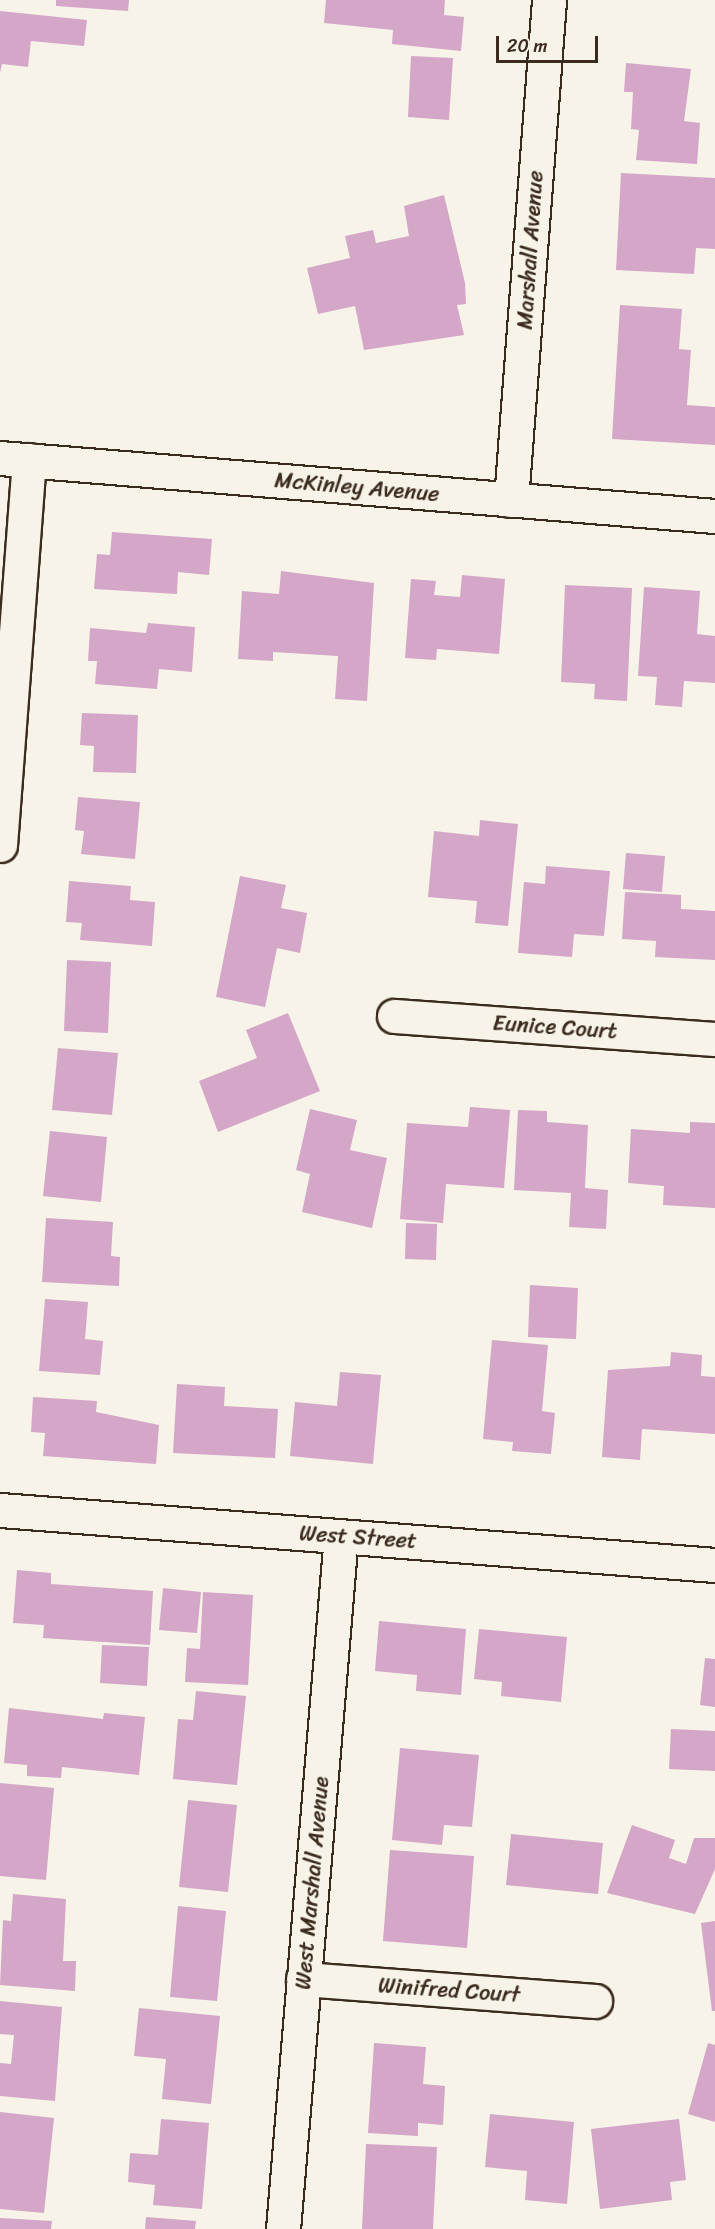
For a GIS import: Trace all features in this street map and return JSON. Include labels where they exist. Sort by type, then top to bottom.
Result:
[{"type":"street","name":"Marshall Avenue","points":[[511,500],[549,0]]},
{"type":"street","name":"McKinley Avenue","points":[[14,459],[715,516]]},
{"type":"street","points":[[0,845],[14,459]]},
{"type":"street","name":"Eunice Court","points":[[394,1016],[715,1039]]},
{"type":"street","name":"West Street","points":[[0,1510],[715,1565]]},
{"type":"street","name":"West Marshall Avenue","points":[[283,2229],[341,1536]]},
{"type":"street","name":"Winifred Court","points":[[303,1979],[594,2001]]},
{"type":"building","points":[[56,0],[129,0],[128,11],[56,6]]},
{"type":"building","points":[[326,0],[445,0],[444,15],[464,17],[461,51],[392,44],[393,30],[324,23]]},
{"type":"building","points":[[0,11],[87,20],[84,46],[31,41],[28,67],[2,64],[0,73]]},
{"type":"building","points":[[411,56],[453,58],[449,120],[408,117]]},
{"type":"building","points":[[626,63],[691,69],[684,121],[700,123],[697,164],[636,160],[639,130],[631,129],[633,92],[624,92]]},
{"type":"building","points":[[621,173],[715,178],[715,249],[696,248],[694,274],[616,270]]},
{"type":"building","points":[[444,195],[465,283],[466,304],[457,305],[464,335],[364,350],[355,306],[318,314],[307,268],[350,258],[345,236],[373,230],[376,243],[409,236],[404,206]]},
{"type":"building","points":[[620,305],[682,309],[679,349],[691,350],[687,405],[715,407],[715,445],[612,439]]},
{"type":"building","points":[[112,532],[212,539],[209,575],[178,572],[177,594],[94,589],[97,554],[110,555]]},
{"type":"building","points":[[281,571],[374,583],[367,701],[335,699],[338,656],[273,652],[273,661],[238,659],[242,591],[279,594]]},
{"type":"building","points":[[462,575],[505,579],[499,654],[437,649],[436,660],[405,658],[411,579],[436,581],[434,595],[460,597]]},
{"type":"building","points":[[565,585],[632,588],[627,701],[594,699],[595,684],[561,682]]},
{"type":"building","points":[[644,587],[700,591],[697,634],[715,636],[715,683],[684,681],[682,707],[655,705],[657,677],[638,676]]},
{"type":"building","points":[[148,623],[195,627],[192,672],[159,669],[157,689],[95,684],[97,661],[88,661],[90,628],[146,633]]},
{"type":"building","points":[[82,713],[138,715],[136,773],[93,772],[94,746],[80,745]]},
{"type":"building","points":[[78,797],[140,802],[135,859],[81,854],[84,831],[75,830]]},
{"type":"building","points":[[480,820],[518,824],[508,926],[475,923],[477,901],[428,897],[434,831],[479,836]]},
{"type":"building","points":[[626,853],[665,856],[662,892],[623,889]]},
{"type":"building","points":[[546,866],[610,871],[604,936],[574,934],[572,957],[518,953],[524,882],[545,884]]},
{"type":"building","points":[[240,876],[286,885],[281,908],[307,913],[300,953],[277,948],[265,1007],[216,997]]},
{"type":"building","points":[[69,881],[131,886],[130,900],[155,902],[152,946],[80,940],[82,923],[66,922]]},
{"type":"building","points":[[625,892],[681,895],[681,909],[715,911],[715,960],[655,957],[656,941],[622,939]]},
{"type":"building","points":[[67,960],[111,962],[108,1033],[64,1031]]},
{"type":"building","points":[[288,1013],[320,1091],[218,1132],[199,1081],[257,1058],[246,1030]]},
{"type":"building","points":[[58,1048],[118,1053],[112,1115],[52,1110]]},
{"type":"building","points":[[470,1107],[510,1110],[504,1188],[446,1184],[443,1223],[400,1219],[407,1123],[468,1127]]},
{"type":"building","points":[[310,1109],[357,1120],[350,1150],[387,1158],[372,1228],[302,1212],[310,1174],[296,1170]]},
{"type":"building","points":[[518,1110],[547,1111],[547,1122],[588,1125],[585,1188],[608,1190],[606,1229],[569,1227],[571,1193],[514,1190]]},
{"type":"building","points":[[690,1122],[715,1123],[715,1208],[663,1205],[664,1186],[628,1183],[631,1129],[690,1133]]},
{"type":"building","points":[[50,1131],[107,1137],[101,1202],[43,1196]]},
{"type":"building","points":[[46,1218],[113,1222],[111,1256],[120,1257],[119,1286],[42,1282]]},
{"type":"building","points":[[406,1223],[437,1224],[436,1260],[405,1259]]},
{"type":"building","points":[[530,1285],[578,1288],[576,1339],[528,1337]]},
{"type":"building","points":[[45,1299],[88,1302],[85,1339],[103,1341],[100,1375],[39,1371]]},
{"type":"building","points":[[492,1340],[548,1345],[542,1411],[555,1413],[551,1454],[512,1451],[513,1442],[483,1439]]},
{"type":"building","points":[[671,1352],[702,1355],[701,1376],[715,1377],[715,1434],[642,1429],[640,1460],[602,1457],[608,1370],[670,1366]]},
{"type":"building","points":[[340,1372],[381,1375],[373,1464],[290,1456],[295,1402],[337,1406]]},
{"type":"building","points":[[177,1384],[225,1387],[224,1406],[278,1409],[275,1458],[173,1453]]},
{"type":"building","points":[[33,1397],[97,1401],[96,1412],[159,1425],[156,1464],[43,1456],[45,1433],[31,1432]]},
{"type":"building","points":[[17,1570],[51,1573],[51,1584],[153,1591],[150,1645],[43,1638],[44,1625],[13,1623]]},
{"type":"building","points":[[163,1588],[201,1592],[197,1633],[159,1630]]},
{"type":"building","points":[[203,1592],[253,1595],[248,1685],[185,1682],[187,1648],[200,1649]]},
{"type":"building","points":[[379,1621],[466,1629],[461,1695],[416,1691],[417,1675],[375,1671]]},
{"type":"building","points":[[479,1629],[567,1637],[561,1702],[501,1696],[502,1682],[474,1679]]},
{"type":"building","points":[[102,1645],[149,1647],[147,1686],[100,1683]]},
{"type":"building","points":[[705,1658],[715,1659],[715,1707],[700,1705]]},
{"type":"building","points":[[196,1691],[246,1696],[237,1785],[173,1779],[178,1719],[193,1720]]},
{"type":"building","points":[[9,1708],[103,1719],[104,1713],[145,1717],[139,1775],[62,1767],[61,1778],[27,1776],[27,1765],[4,1763]]},
{"type":"building","points":[[671,1729],[715,1731],[715,1771],[669,1769]]},
{"type":"building","points":[[400,1748],[479,1755],[472,1827],[444,1825],[442,1845],[392,1840]]},
{"type":"building","points":[[0,1783],[54,1788],[46,1880],[0,1876]]},
{"type":"building","points":[[188,1800],[237,1805],[228,1892],[179,1887]]},
{"type":"building","points":[[632,1825],[675,1840],[669,1858],[686,1864],[694,1838],[715,1838],[715,1869],[695,1914],[607,1893]]},
{"type":"building","points":[[511,1834],[603,1843],[598,1894],[506,1885]]},
{"type":"building","points":[[390,1850],[474,1856],[467,1948],[383,1941]]},
{"type":"building","points":[[13,1894],[66,1899],[63,1961],[76,1961],[75,1991],[0,1985],[3,1920],[11,1921]]},
{"type":"building","points":[[178,1906],[226,1911],[217,2001],[170,1997]]},
{"type":"building","points":[[715,1921],[715,2011],[712,2011],[701,1923]]},
{"type":"building","points":[[0,2001],[62,2007],[55,2101],[0,2096],[0,2063],[11,2064],[14,2035],[0,2034]]},
{"type":"building","points":[[139,2008],[220,2016],[211,2104],[162,2099],[166,2059],[134,2056]]},
{"type":"building","points":[[374,2043],[426,2047],[423,2084],[445,2086],[443,2125],[418,2123],[418,2136],[368,2133]]},
{"type":"building","points":[[708,2043],[715,2045],[715,2122],[688,2114]]},
{"type":"building","points":[[0,2112],[54,2118],[44,2213],[0,2209]]},
{"type":"building","points":[[490,2114],[574,2122],[567,2204],[525,2200],[527,2171],[485,2167]]},
{"type":"building","points":[[161,2119],[209,2123],[202,2209],[153,2205],[155,2185],[128,2182],[130,2153],[158,2155]]},
{"type":"building","points":[[679,2119],[686,2180],[670,2182],[672,2200],[600,2209],[591,2129]]},
{"type":"building","points":[[366,2144],[437,2147],[433,2229],[362,2229]]},
{"type":"building","points":[[146,2217],[196,2221],[195,2229],[145,2229]]},
{"type":"building","points":[[0,2218],[52,2221],[51,2229],[0,2229]]}]
